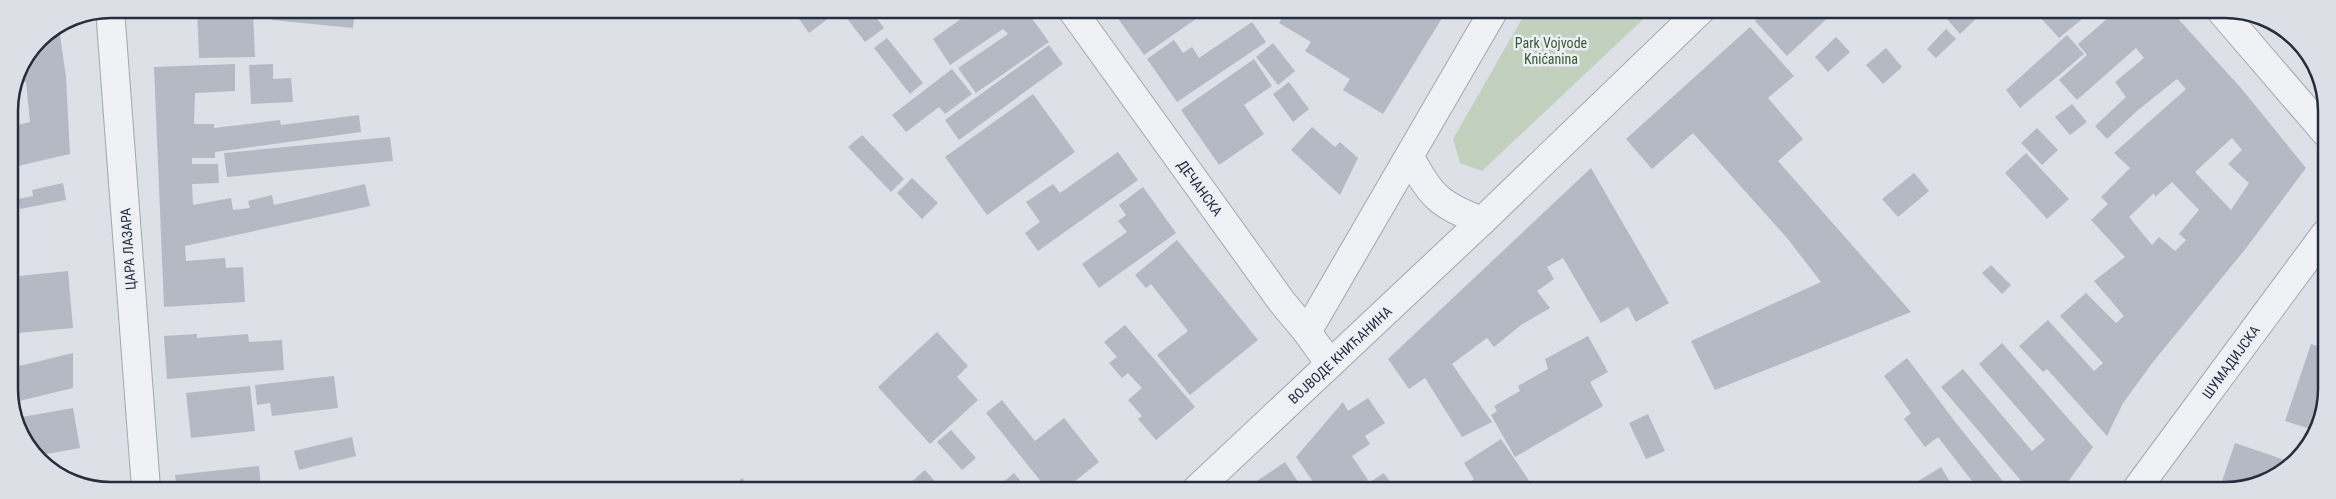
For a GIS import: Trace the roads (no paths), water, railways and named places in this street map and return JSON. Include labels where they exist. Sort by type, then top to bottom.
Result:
[{"type":"street","name":"ЦАРА ЛАЗАРА","points":[[111,18],[146,482]]},
{"type":"street","name":"ДЕЧАНСКА","points":[[1078,18],[1282,302],[1330,364]]},
{"type":"street","points":[[1307,332],[1489,18]]},
{"type":"street","name":"ВОЈВОДЕ КНИЋАНИНА","points":[[1205,481],[1482,221],[1693,18]]},
{"type":"street","points":[[2227,18],[2318,124]]},
{"type":"street","points":[[1410,157],[1426,186],[1439,200],[1458,212],[1482,221]]},
{"type":"street","name":"ШУМАДИЈСКА","points":[[2143,481],[2318,243]]},
{"type":"park label","name":"Park Vojvode Knićanina","points":[[1551,52]]}]
